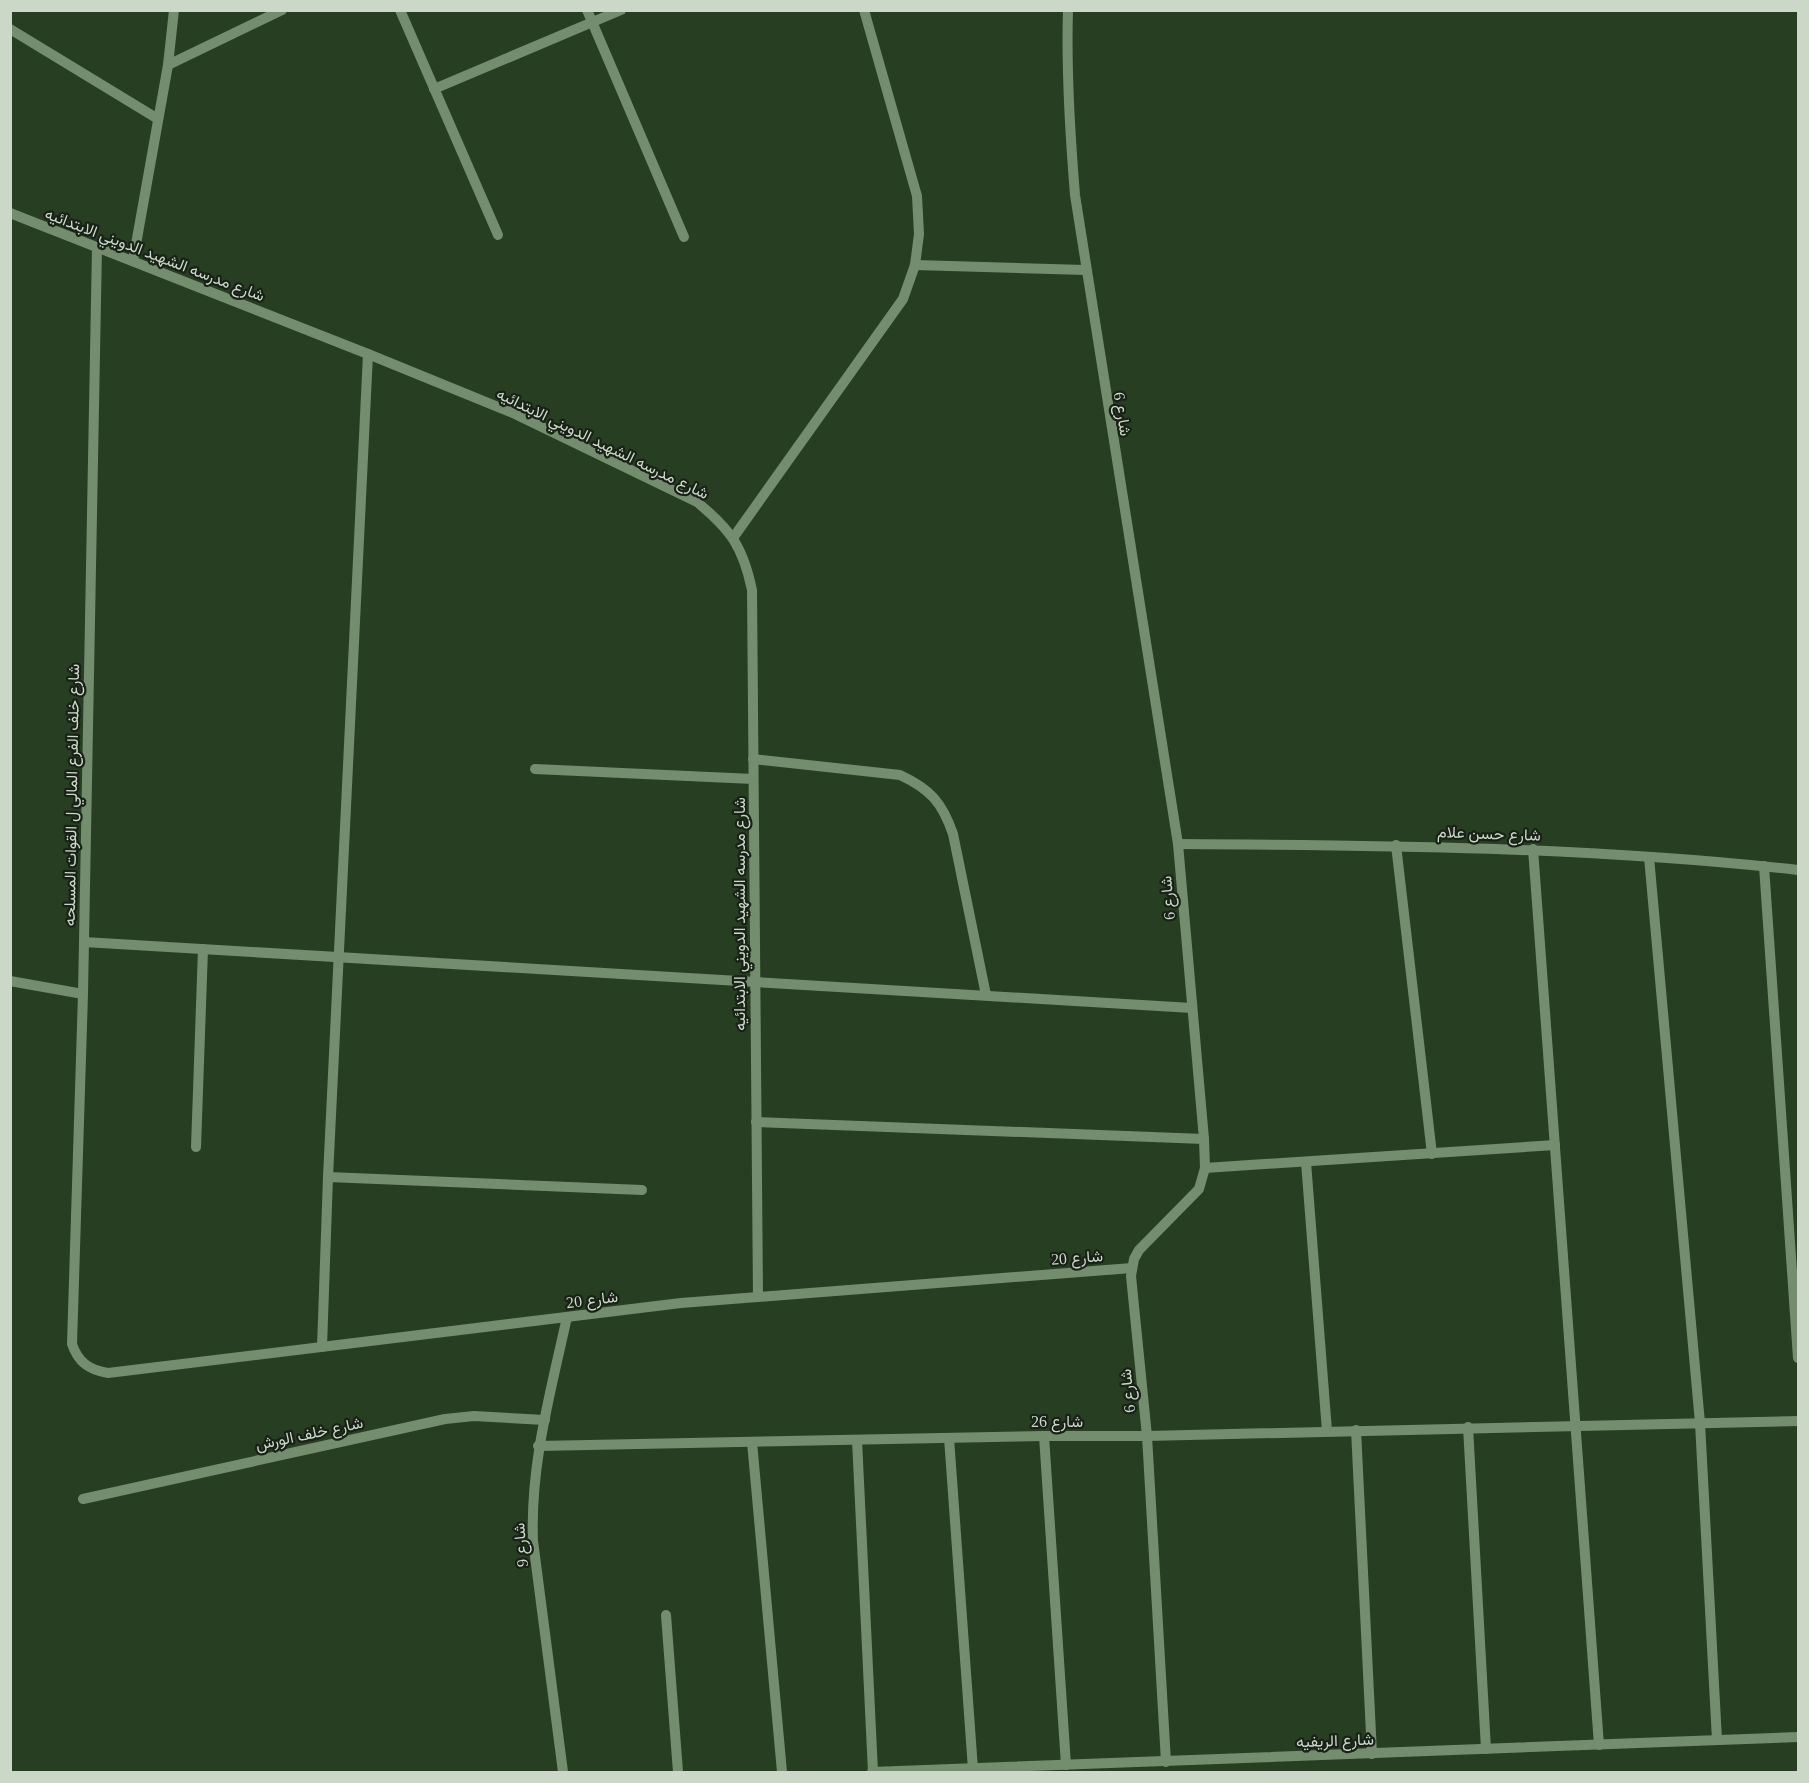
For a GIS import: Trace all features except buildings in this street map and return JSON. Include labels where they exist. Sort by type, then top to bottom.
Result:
[{"type":"street","points":[[133,261],[168,65],[174,10]]},
{"type":"street","points":[[168,65],[282,10]]},
{"type":"street","points":[[400,10],[498,235]]},
{"type":"street","points":[[587,10],[684,237]]},
{"type":"street","points":[[434,89],[621,10]]},
{"type":"street","points":[[733,538],[903,299],[915,265],[919,234],[917,196],[864,10]]},
{"type":"street","name":"شارع 6","points":[[1068,10],[1068,121],[1075,195],[1085,270],[1178,844],[1204,1139],[1205,1168],[1199,1189],[1139,1250],[1131,1276],[1147,1436],[1166,1762]]},
{"type":"street","points":[[10,29],[158,119]]},
{"type":"street","name":"شارع مدرسه الشهيد الدويني الابتدائيه","points":[[10,213],[513,413],[697,502],[733,538],[746,563],[752,590],[758,1297]]},
{"type":"street","name":"شارع خلف الفرع المالي ل القوات المسلحه","points":[[72,1344],[84,942],[97,247]]},
{"type":"street","points":[[915,265],[1085,270]]},
{"type":"street","points":[[321,1347],[368,354]]},
{"type":"street","points":[[753,759],[900,775],[919,784],[934,797],[946,814],[953,834],[986,996]]},
{"type":"street","points":[[535,769],[753,778]]},
{"type":"street","name":"شارع حسن علام","points":[[1178,844],[1396,845],[1533,849],[1798,870]]},
{"type":"street","points":[[1396,845],[1432,1154]]},
{"type":"street","points":[[1533,849],[1599,1745]]},
{"type":"street","points":[[1648,857],[1700,1423],[1717,1740]]},
{"type":"street","points":[[1764,866],[1798,1358]]},
{"type":"street","points":[[84,942],[1192,1008]]},
{"type":"street","points":[[196,1147],[203,949]]},
{"type":"street","points":[[10,981],[82,994]]},
{"type":"street","points":[[756,1122],[1204,1139]]},
{"type":"street","points":[[1205,1168],[1555,1145]]},
{"type":"street","points":[[1306,1162],[1327,1431]]},
{"type":"street","points":[[328,1177],[642,1190]]},
{"type":"street","name":"شارع 20","points":[[72,1344],[76,1355],[85,1365],[96,1371],[108,1373],[681,1303],[1132,1268]]},
{"type":"street","name":"شارع 9","points":[[563,1773],[533,1541],[532,1509],[538,1446],[567,1317]]},
{"type":"street","name":"شارع خلف الورش","points":[[82,1498],[445,1419],[474,1416],[544,1420]]},
{"type":"street","name":"شارع 26","points":[[538,1446],[1147,1436],[1798,1421]]},
{"type":"street","points":[[1468,1428],[1486,1749]]},
{"type":"street","points":[[1356,1430],[1372,1754]]},
{"type":"street","points":[[1044,1436],[1066,1765]]},
{"type":"street","points":[[949,1438],[974,1769]]},
{"type":"street","points":[[856,1440],[872,1772]]},
{"type":"street","points":[[752,1442],[782,1773]]},
{"type":"street","points":[[666,1615],[678,1773]]},
{"type":"street","name":"شارع الريفيه","points":[[872,1772],[1798,1737]]}]
